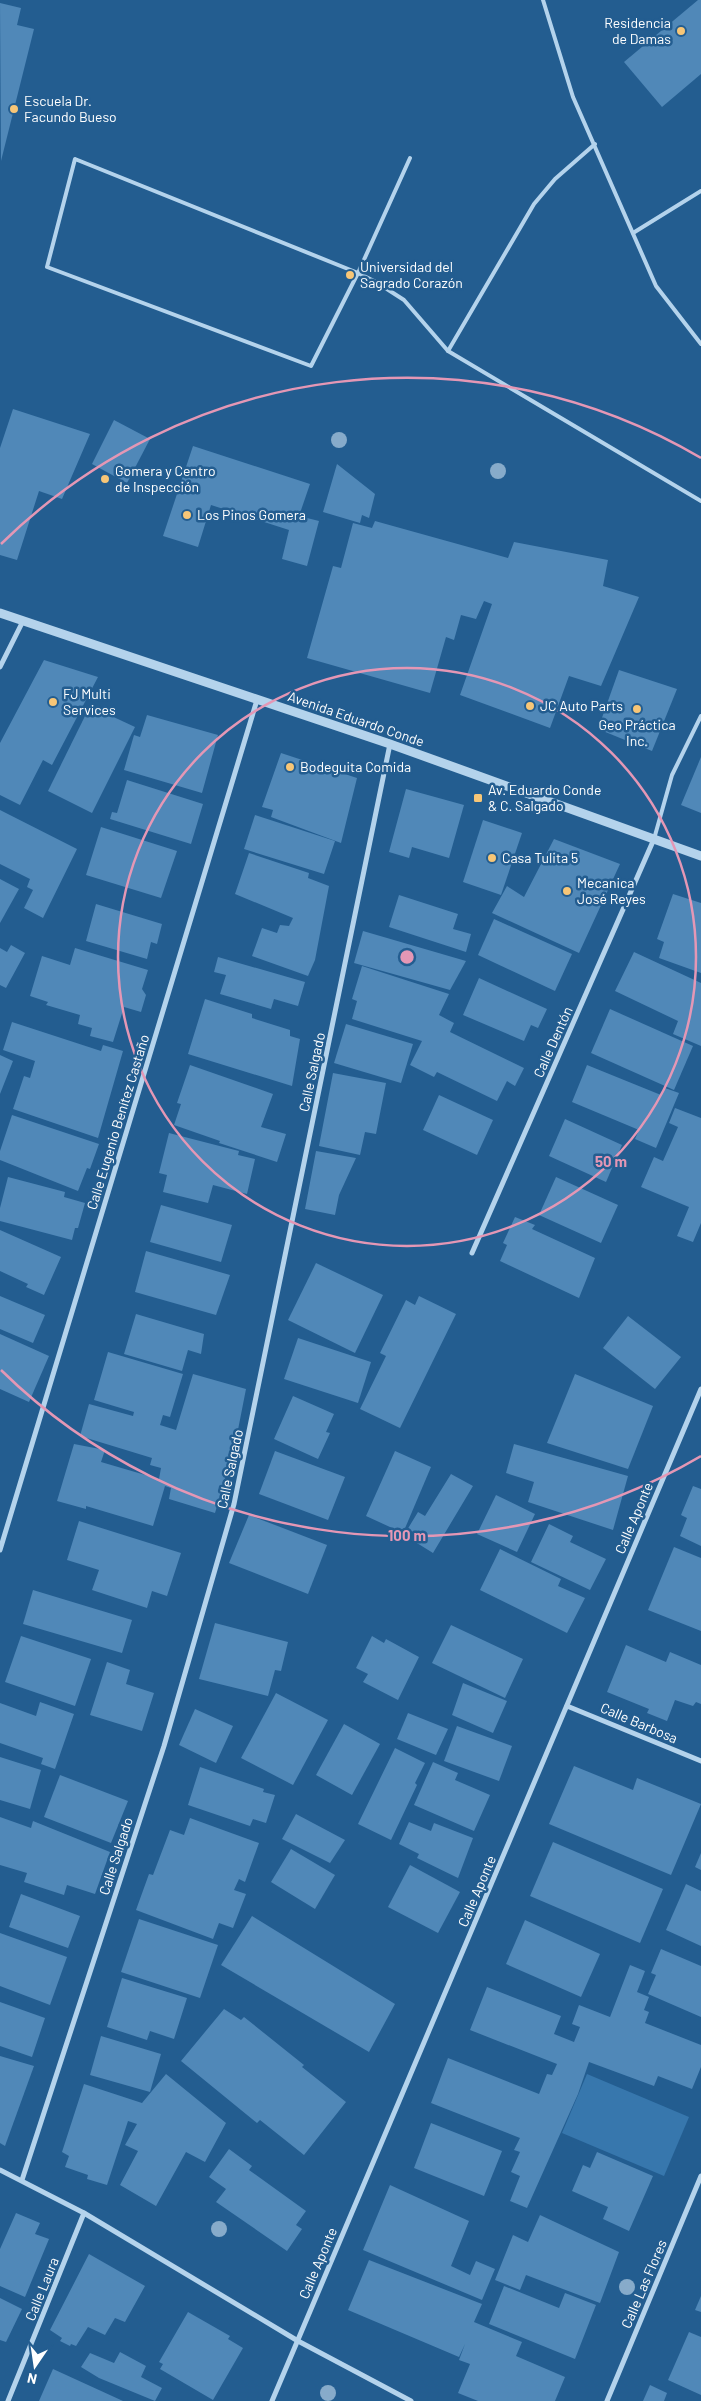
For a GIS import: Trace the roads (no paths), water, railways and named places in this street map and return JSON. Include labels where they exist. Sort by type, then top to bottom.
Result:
[{"type":"street","name":"Avenida Eduardo Conde","points":[[0,613],[390,744],[701,856]]},
{"type":"street","points":[[0,667],[24,620]]},
{"type":"street","name":"Calle Eugenio Benítez Castaño","points":[[0,1550],[257,700]]},
{"type":"street","name":"Calle Salgado","points":[[22,2180],[164,1746],[234,1504],[390,744]]},
{"type":"street","name":"Calle Dentón","points":[[472,1253],[654,839]]},
{"type":"street","name":"Calle Aponte","points":[[272,2401],[701,1389]]},
{"type":"street","name":"Calle Barbosa","points":[[567,1706],[701,1761]]},
{"type":"street","points":[[0,2170],[84,2213],[298,2341],[411,2401]]},
{"type":"street","name":"Calle Las Flores","points":[[607,2401],[701,2176]]},
{"type":"street","name":"Calle Laura","points":[[8,2401],[84,2213]]},
{"type":"lane","points":[[543,0],[574,98],[656,286],[701,344]]},
{"type":"lane","points":[[448,350],[534,204],[555,179],[595,144]]},
{"type":"lane","points":[[410,158],[358,273],[311,366],[47,267],[75,159],[358,273],[404,300],[448,350],[701,501]]},
{"type":"lane","points":[[633,233],[701,190]]},
{"type":"lane","points":[[654,839],[672,775],[701,716]]},
{"type":"place","name":"Residencia de Damas","points":[[681,31]]},
{"type":"place","name":"Escuela Dr. Facundo Bueso","points":[[14,109]]},
{"type":"place","name":"Universidad del Sagrado Corazón","points":[[350,275]]},
{"type":"place","name":"Gomera y Centro de Inspección","points":[[105,479]]},
{"type":"place","name":"Los Pinos Gomera","points":[[187,515]]},
{"type":"place","name":"FJ Multi Services","points":[[53,702]]},
{"type":"place","name":"JC Auto Parts","points":[[530,706]]},
{"type":"place","name":"Geo Práctica Inc.","points":[[637,709]]},
{"type":"place","name":"Bodeguita Comida","points":[[290,767]]},
{"type":"place","name":"Av. Eduardo Conde & C. Salgado","points":[[478,798]]},
{"type":"place","name":"Casa Tulita 5","points":[[492,858]]},
{"type":"place","name":"Mecanica José Reyes","points":[[567,891]]}]
